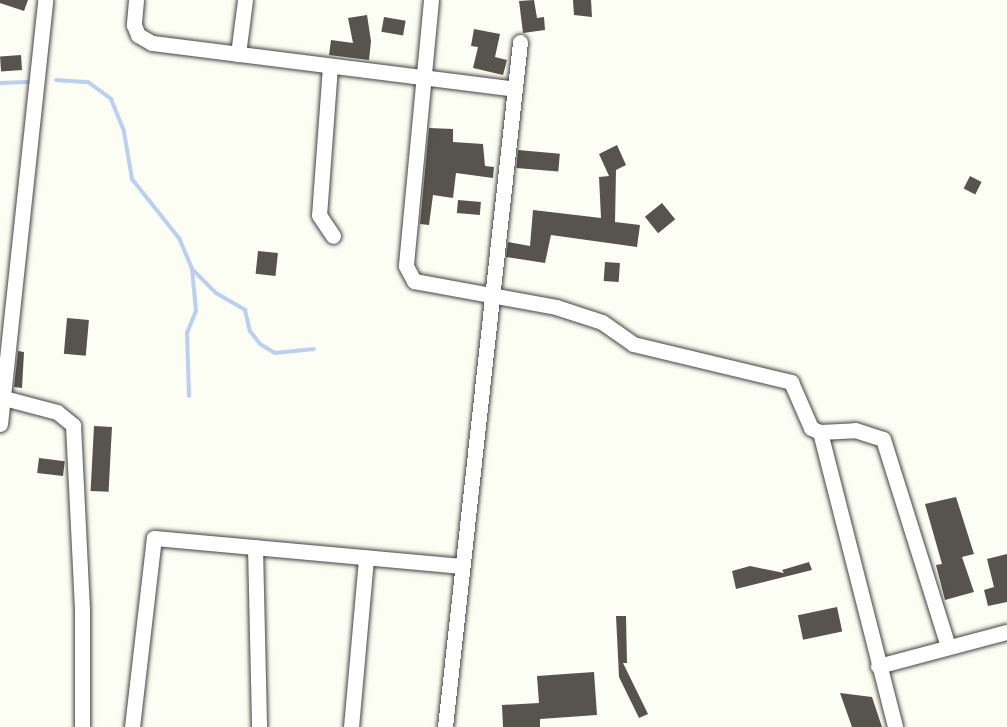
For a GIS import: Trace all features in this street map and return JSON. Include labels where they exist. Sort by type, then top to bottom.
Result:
[{"type":"street","points":[[0,424],[3,398],[6,283],[45,0]]},
{"type":"street","points":[[136,0],[134,25],[143,39],[238,54],[515,89]]},
{"type":"street","points":[[238,54],[245,0]]},
{"type":"street","points":[[431,0],[406,266],[408,274],[414,281],[493,295],[588,317],[633,344],[791,382],[796,387],[803,414],[811,428],[820,432],[855,430],[883,438],[948,647]]},
{"type":"street","points":[[445,727],[460,567],[493,295],[520,42]]},
{"type":"street","points":[[330,66],[318,215],[333,236]]},
{"type":"street","points":[[3,398],[57,412],[73,425],[82,609],[82,727]]},
{"type":"street","points":[[820,432],[895,727]]},
{"type":"street","points":[[132,727],[154,538],[460,567]]},
{"type":"street","points":[[255,547],[259,727]]},
{"type":"street","points":[[351,727],[366,558]]},
{"type":"street","points":[[878,666],[1007,632]]},
{"type":"building","points":[[0,0],[28,0],[24,11],[0,3]]},
{"type":"building","points":[[534,0],[537,18],[544,17],[545,30],[523,33],[519,1]]},
{"type":"building","points":[[573,0],[591,0],[592,17],[574,15]]},
{"type":"building","points":[[367,15],[371,41],[369,60],[329,55],[331,40],[353,43],[348,18]]},
{"type":"building","points":[[384,17],[406,21],[403,36],[381,32]]},
{"type":"building","points":[[474,29],[500,34],[495,57],[507,60],[503,75],[473,68],[478,47],[471,46]]},
{"type":"building","points":[[21,55],[22,70],[1,71],[0,56]]},
{"type":"building","points":[[429,128],[453,129],[453,142],[483,144],[485,166],[494,167],[493,178],[456,173],[453,198],[433,195],[429,225],[420,224]]},
{"type":"building","points":[[617,145],[626,165],[616,170],[615,222],[640,225],[637,247],[551,235],[545,263],[506,257],[508,242],[530,246],[533,210],[601,218],[599,177],[609,176],[599,154]]},
{"type":"building","points":[[518,150],[560,154],[558,172],[516,168]]},
{"type":"building","points":[[970,176],[982,182],[975,194],[964,188]]},
{"type":"building","points":[[458,200],[481,202],[480,215],[457,213]]},
{"type":"building","points":[[662,203],[675,219],[658,233],[645,217]]},
{"type":"building","points":[[258,251],[278,253],[275,276],[256,274]]},
{"type":"building","points":[[605,262],[620,263],[619,282],[604,281]]},
{"type":"building","points":[[67,318],[89,320],[86,356],[64,354]]},
{"type":"building","points":[[18,351],[24,352],[22,388],[14,387]]},
{"type":"building","points":[[94,426],[112,427],[109,492],[91,491]]},
{"type":"building","points":[[39,458],[65,461],[63,476],[37,473]]},
{"type":"building","points":[[956,497],[974,554],[962,557],[974,592],[945,600],[936,565],[942,564],[925,504]]},
{"type":"building","points":[[1007,554],[1007,602],[988,606],[984,590],[994,587],[987,559]]},
{"type":"building","points":[[809,562],[812,570],[736,589],[732,571],[750,566],[784,573],[782,570]]},
{"type":"building","points":[[837,607],[842,631],[803,640],[798,615]]},
{"type":"building","points":[[616,616],[626,616],[627,663],[623,663],[648,714],[639,718],[619,677]]},
{"type":"building","points":[[594,672],[597,715],[540,719],[540,727],[503,727],[502,705],[539,703],[537,676]]},
{"type":"building","points":[[840,693],[872,697],[882,727],[852,727]]},
{"type":"waterway","points":[[56,80],[88,82],[111,99],[124,132],[132,179],[179,238],[192,269],[216,293],[245,310],[250,331],[260,344],[275,353],[314,349]]},
{"type":"waterway","points":[[0,83],[28,82]]},
{"type":"waterway","points":[[189,396],[187,333],[196,311],[192,269]]}]
